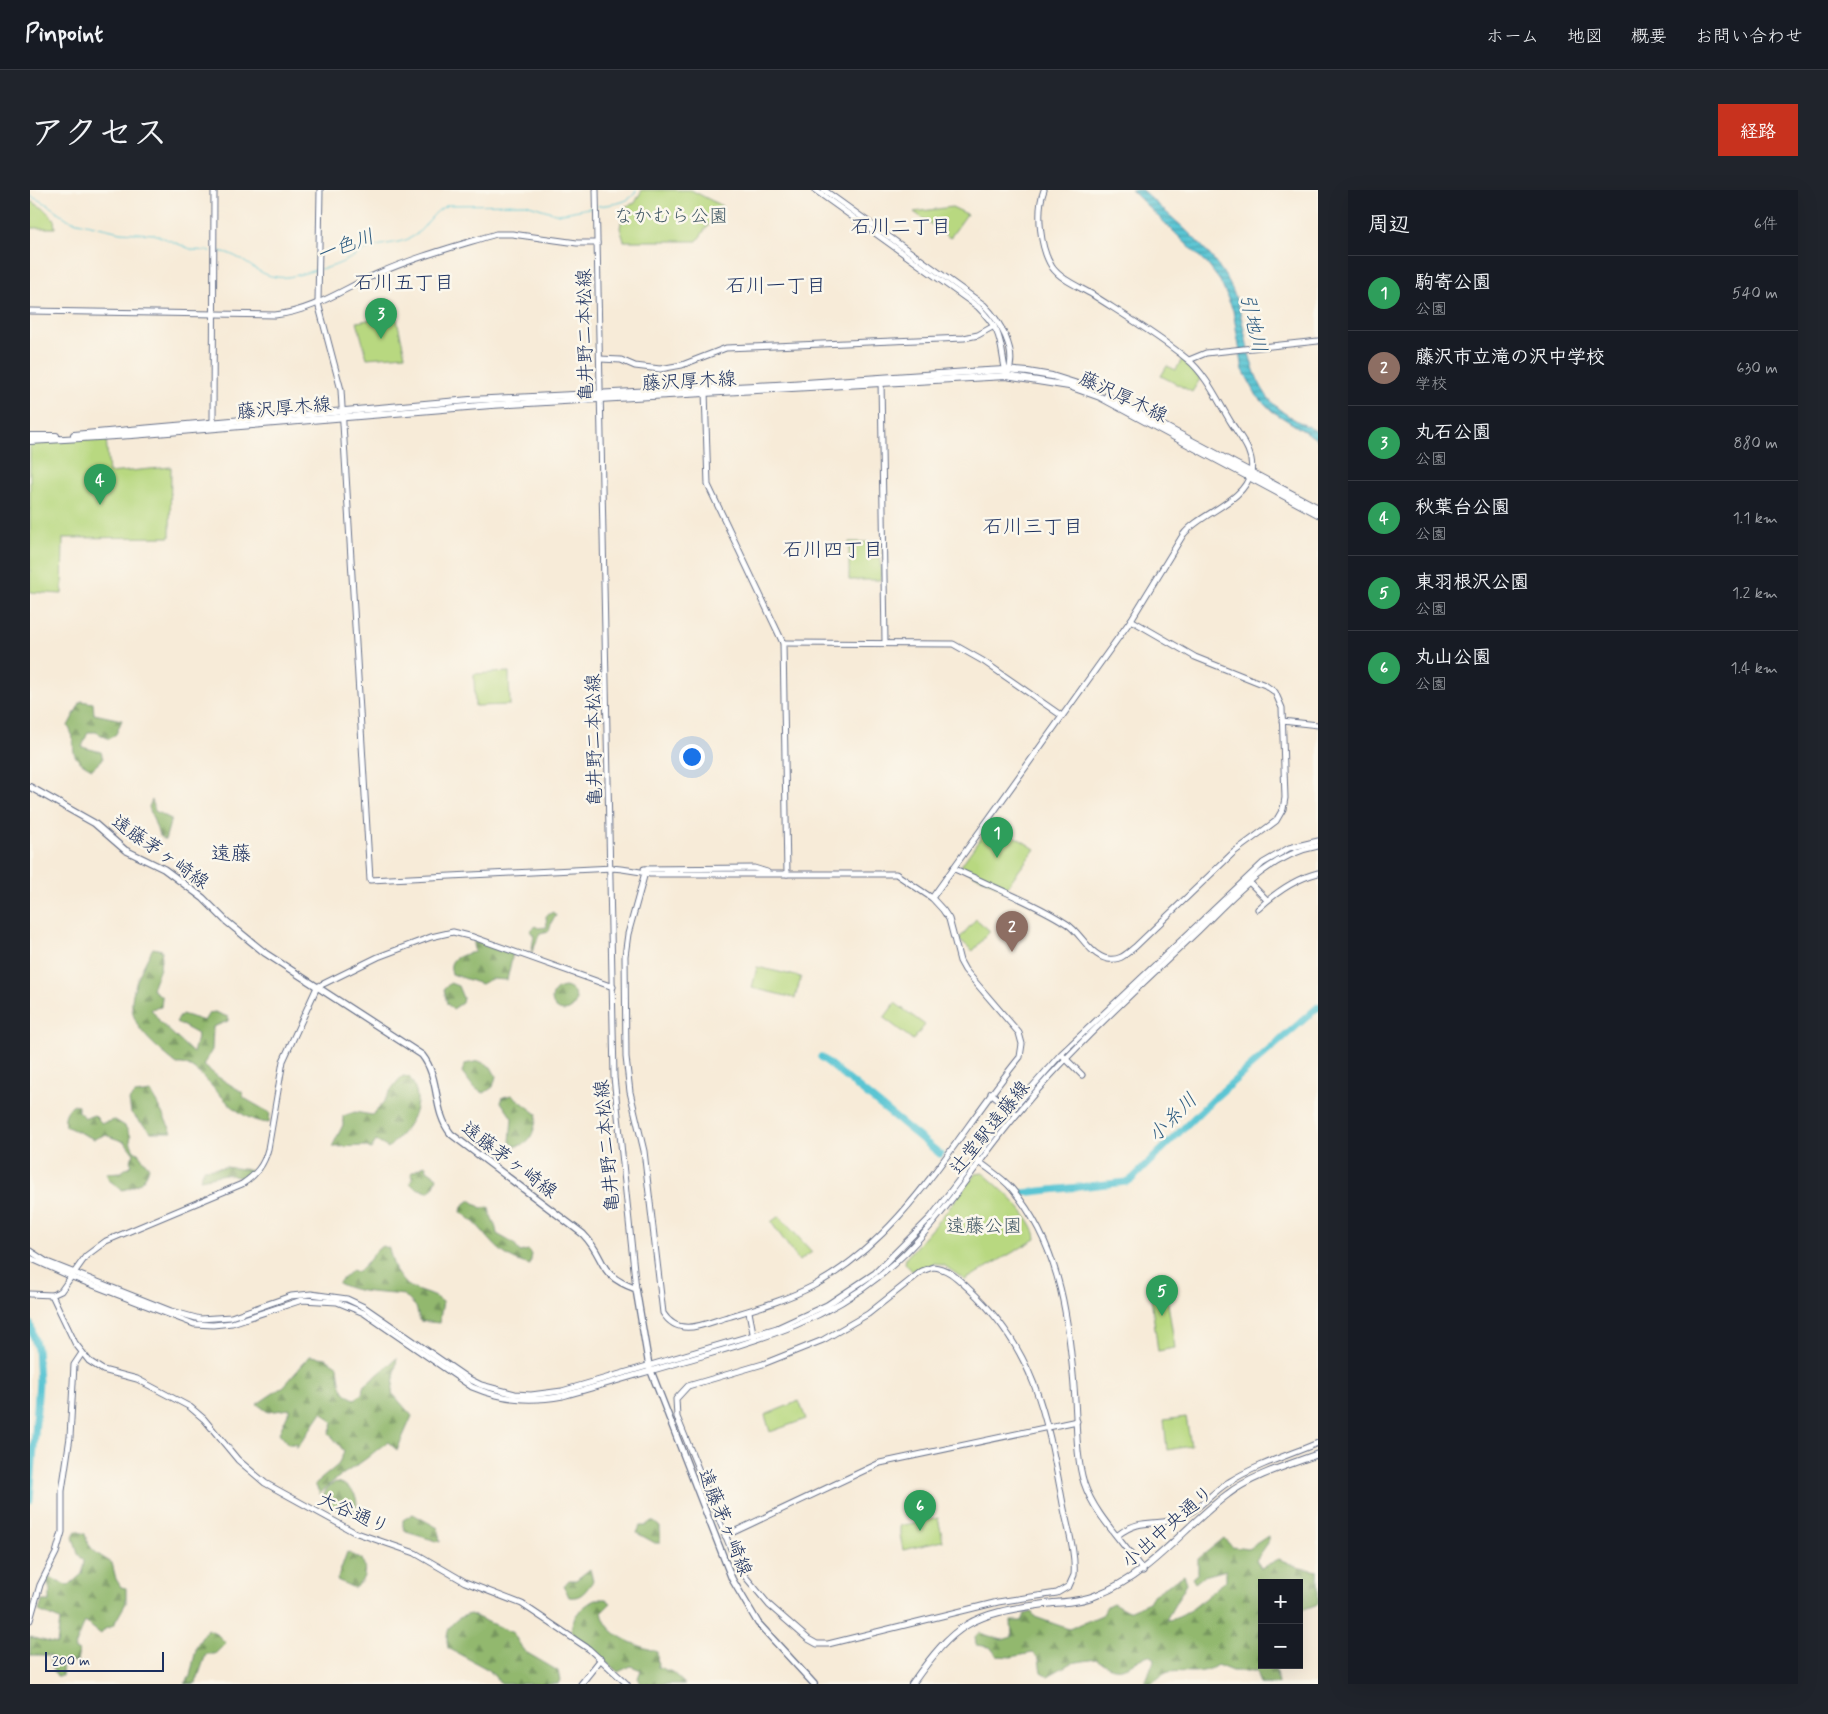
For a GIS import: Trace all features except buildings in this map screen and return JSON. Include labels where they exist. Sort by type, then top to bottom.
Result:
[{"type":"main road","name":"藤沢厚木線","points":[[30,436],[213,425],[342,414],[470,400],[705,391],[1007,372],[1052,376],[1101,393],[1318,514]]},
{"type":"main road","name":"藤沢厚木線","points":[[30,441],[132,435],[213,425]]},
{"type":"main road","name":"藤沢厚木線","points":[[1250,475],[1318,508]]},
{"type":"main road","name":"遠藤茅ヶ崎線","points":[[30,787],[94,823],[125,850],[164,869],[203,898],[226,921],[265,953],[422,1055],[433,1075],[441,1120],[451,1134],[583,1234],[595,1249],[607,1274],[623,1284],[636,1289],[650,1369],[692,1479],[740,1595],[767,1634],[814,1684]]},
{"type":"main road","name":"小出中央通り","points":[[912,1684],[937,1649],[959,1628],[972,1620],[991,1613],[1096,1596],[1142,1571],[1230,1492],[1247,1482],[1318,1454]]},
{"type":"street","points":[[213,425],[214,190]]},
{"type":"street","points":[[320,190],[318,303],[341,390],[370,880],[611,868],[645,871],[754,868],[787,874],[896,874],[932,898],[949,919],[960,960],[967,974],[1019,1033],[1022,1044],[1020,1057],[904,1212],[871,1244],[813,1285],[749,1312],[685,1328],[671,1323],[663,1313],[644,1151],[630,1092],[626,1057],[625,956],[628,934],[645,871]]},
{"type":"street","name":"亀井野二本松線","points":[[596,190],[615,1082],[636,1289]]},
{"type":"street","points":[[815,190],[978,307],[994,326],[1004,352],[1007,372]]},
{"type":"street","points":[[824,190],[984,305],[999,321],[1006,337],[1007,372]]},
{"type":"street","points":[[932,898],[1131,620],[1185,532],[1235,496],[1250,475],[1250,453],[1200,373],[1189,360],[1122,314],[1064,278],[1052,268],[1040,229],[1039,212],[1044,190]]},
{"type":"street","points":[[30,310],[275,315],[292,313],[318,303],[381,272],[496,234],[512,234],[567,242],[598,243]]},
{"type":"street","points":[[600,359],[621,360],[636,366],[660,369],[682,365],[726,348],[964,338],[978,335],[994,326]]},
{"type":"street","points":[[1189,360],[1206,353],[1318,341]]},
{"type":"street","points":[[881,381],[885,642]]},
{"type":"street","points":[[705,391],[708,485],[783,643],[787,874]]},
{"type":"street","points":[[953,868],[1064,922],[1101,956],[1108,959],[1122,958],[1234,852],[1276,820],[1283,809],[1285,798],[1282,721],[1279,700],[1270,688],[1194,657],[1131,620]]},
{"type":"street","points":[[783,643],[947,643],[959,646],[1062,716]]},
{"type":"street","points":[[1282,721],[1318,725]]},
{"type":"street","name":"辻堂駅遠藤線","points":[[650,1369],[811,1320],[861,1290],[882,1274],[922,1236],[976,1160],[1063,1056],[1147,970],[1263,863],[1289,848],[1318,841]]},
{"type":"street","name":"辻堂駅遠藤線","points":[[1063,1056],[1249,882],[1290,853],[1318,846]]},
{"type":"street","points":[[1258,909],[1267,900],[1298,879],[1318,873]]},
{"type":"street","points":[[1249,882],[1267,900]]},
{"type":"street","points":[[30,1294],[52,1296],[65,1287],[92,1250],[106,1241],[242,1184],[255,1175],[264,1162],[268,1149],[287,1051],[318,987],[378,957],[431,937],[453,932],[473,936],[613,987]]},
{"type":"street","points":[[1063,1056],[1082,1075]]},
{"type":"street","points":[[991,1094],[1015,1112]]},
{"type":"street","points":[[976,1160],[1011,1188],[1018,1197],[1037,1227],[1055,1268],[1068,1320],[1082,1474],[1096,1508],[1118,1535],[1142,1571]]},
{"type":"street","points":[[30,1251],[73,1275]]},
{"type":"street","points":[[30,1258],[194,1324],[232,1323],[302,1300],[318,1300],[344,1304],[364,1313],[472,1387],[492,1395],[514,1400],[540,1400],[563,1396],[650,1369]]},
{"type":"street","points":[[939,1267],[950,1272],[974,1294],[1006,1331],[1032,1376],[1048,1426],[1074,1569],[1069,1586],[1057,1593],[998,1602],[828,1644],[817,1644],[804,1636],[758,1593],[739,1566],[725,1536],[677,1417],[675,1405],[679,1393],[688,1386],[763,1364],[823,1340],[868,1314],[928,1268],[939,1267]]},
{"type":"street","points":[[30,1620],[40,1585],[56,1553],[62,1532],[62,1491],[70,1437],[74,1365],[82,1353],[52,1296]]},
{"type":"street","points":[[749,1312],[754,1338]]},
{"type":"street","name":"辻堂駅遠藤線","points":[[650,1369],[701,1350],[754,1338]]},
{"type":"street","name":"大谷通り","points":[[82,1353],[97,1367],[137,1378],[190,1407],[204,1419],[238,1460],[272,1488],[354,1532],[415,1553],[465,1582],[515,1600],[601,1659],[627,1684]]},
{"type":"street","points":[[725,1536],[880,1463],[1077,1420]]},
{"type":"street","points":[[1118,1535],[1136,1524],[1167,1522],[1183,1516],[1199,1507],[1230,1481],[1318,1443]]},
{"type":"street","points":[[581,1684],[601,1659]]},
{"type":"green space","name":"なかむら公園","points":[[642,190],[691,190],[722,206],[697,241],[624,241],[620,228],[624,207],[635,203]]},
{"type":"green space","points":[[30,201],[43,208],[54,219],[55,228],[30,228]]},
{"type":"green space","points":[[952,207],[967,214],[950,238],[914,212]]},
{"type":"green space","points":[[396,315],[405,355],[367,358],[357,322]]},
{"type":"green space","points":[[1182,359],[1200,379],[1192,392],[1161,376],[1167,366],[1176,370]]},
{"type":"green space","points":[[106,437],[109,473],[171,467],[170,537],[63,538],[62,594],[30,592],[30,441]]},
{"type":"green space","points":[[849,542],[880,542],[881,580],[849,580]]},
{"type":"green space","points":[[509,672],[510,705],[475,706],[474,674]]},
{"type":"green space","points":[[81,701],[93,703],[94,714],[122,720],[116,734],[109,739],[96,732],[88,732],[82,747],[101,752],[103,759],[92,769],[77,759],[72,734],[68,726]]},
{"type":"green space","points":[[152,800],[155,811],[171,819],[165,840],[159,835],[149,807]]},
{"type":"green space","points":[[992,822],[1035,849],[1005,889],[962,869],[962,864]]},
{"type":"green space","points":[[553,912],[556,916],[552,921],[549,931],[540,933],[531,954],[534,936],[530,931],[536,926],[538,928],[547,927],[546,916]]},
{"type":"green space","points":[[976,919],[990,931],[973,951],[959,939]]},
{"type":"green space","points":[[475,940],[513,953],[507,980],[491,979],[481,984],[452,974],[451,964],[453,960],[475,952],[473,945]]},
{"type":"green space","points":[[153,948],[162,950],[160,968],[152,989],[162,997],[161,1007],[151,1009],[161,1023],[193,1053],[198,1034],[176,1022],[182,1014],[204,1021],[209,1013],[215,1012],[228,1017],[228,1021],[213,1027],[212,1050],[203,1065],[242,1092],[244,1098],[270,1113],[269,1123],[254,1120],[240,1112],[197,1071],[187,1065],[177,1064],[159,1049],[137,1024],[132,1000],[135,985]]},
{"type":"green space","points":[[757,967],[801,977],[795,998],[752,988]]},
{"type":"green space","points":[[450,983],[458,986],[463,998],[462,1003],[453,1009],[447,1004],[444,989]]},
{"type":"green space","points":[[564,987],[573,990],[576,999],[573,1008],[564,1011],[555,1008],[552,999],[555,990]]},
{"type":"green space","points":[[895,1003],[925,1025],[913,1040],[884,1018]]},
{"type":"green space","points":[[479,1061],[491,1067],[496,1076],[493,1087],[484,1093],[474,1088],[462,1072],[465,1064]]},
{"type":"green space","points":[[403,1076],[409,1077],[415,1087],[417,1097],[414,1116],[403,1133],[388,1148],[376,1141],[371,1149],[365,1146],[332,1147],[343,1125],[343,1116],[355,1112],[372,1115]]},
{"type":"green space","points":[[151,1092],[172,1132],[151,1132],[131,1113],[129,1100],[135,1094]]},
{"type":"green space","points":[[512,1095],[537,1114],[532,1135],[526,1143],[516,1146],[510,1142],[512,1118],[501,1102],[503,1097]]},
{"type":"green space","points":[[74,1104],[78,1106],[78,1112],[86,1118],[94,1115],[102,1123],[115,1120],[125,1126],[131,1136],[130,1141],[134,1151],[138,1153],[149,1167],[148,1172],[140,1183],[122,1190],[109,1180],[106,1173],[121,1172],[132,1165],[130,1161],[134,1154],[125,1142],[105,1135],[94,1139],[65,1126],[66,1114]]},
{"type":"green space","points":[[425,1165],[427,1170],[437,1177],[433,1189],[427,1192],[414,1187],[410,1183],[413,1178],[411,1173]]},
{"type":"green space","points":[[226,1167],[251,1170],[246,1179],[225,1174],[200,1179],[204,1169]]},
{"type":"green space","name":"遠藤公園","points":[[983,1173],[1007,1194],[1023,1212],[1030,1221],[1036,1239],[965,1280],[945,1266],[935,1263],[912,1271],[905,1263],[906,1258],[946,1212],[975,1174]]},
{"type":"green space","points":[[470,1200],[481,1208],[489,1207],[497,1234],[513,1243],[520,1252],[528,1250],[532,1254],[530,1265],[517,1261],[499,1249],[479,1227],[461,1212],[462,1206]]},
{"type":"green space","points":[[779,1216],[812,1252],[799,1261],[771,1222]]},
{"type":"green space","points":[[382,1246],[389,1248],[395,1269],[407,1285],[443,1302],[439,1323],[420,1321],[416,1307],[404,1295],[362,1291],[338,1283],[352,1270],[356,1272],[360,1269]]},
{"type":"green space","points":[[1164,1278],[1175,1348],[1158,1351],[1149,1283]]},
{"type":"green space","points":[[310,1356],[326,1358],[338,1366],[343,1390],[355,1399],[362,1394],[363,1387],[397,1358],[392,1393],[412,1416],[397,1450],[388,1442],[364,1461],[334,1480],[320,1494],[315,1484],[338,1465],[344,1451],[329,1433],[333,1423],[322,1412],[297,1448],[297,1444],[288,1444],[279,1433],[290,1409],[268,1412],[257,1404],[284,1386]]},
{"type":"green space","points":[[799,1401],[806,1419],[770,1432],[765,1415]]},
{"type":"green space","points":[[1186,1417],[1191,1446],[1167,1450],[1164,1420]]},
{"type":"green space","points":[[336,1482],[347,1486],[354,1493],[357,1502],[355,1513],[351,1514],[337,1510],[323,1497],[325,1491]]},
{"type":"green space","points":[[413,1514],[438,1528],[440,1542],[406,1532],[403,1520]]},
{"type":"green space","points":[[938,1518],[943,1541],[903,1550],[900,1526]]},
{"type":"green space","points":[[650,1522],[654,1522],[660,1527],[660,1543],[655,1543],[637,1533],[640,1526],[645,1526]]},
{"type":"green space","points":[[76,1531],[85,1534],[91,1548],[112,1563],[116,1579],[121,1587],[126,1588],[126,1603],[113,1626],[105,1629],[101,1634],[85,1622],[74,1649],[79,1651],[77,1662],[63,1661],[62,1676],[57,1676],[51,1666],[50,1655],[30,1655],[30,1637],[57,1644],[60,1620],[39,1611],[42,1601],[50,1601],[50,1590],[46,1579],[49,1577],[68,1586],[82,1574],[84,1561],[78,1554],[73,1537]]},
{"type":"green space","points":[[1268,1536],[1268,1543],[1256,1560],[1261,1568],[1279,1559],[1300,1568],[1318,1571],[1318,1604],[1303,1610],[1303,1579],[1258,1579],[1258,1669],[1276,1669],[1278,1684],[1260,1684],[1256,1671],[1232,1671],[1217,1665],[1200,1672],[1169,1672],[1148,1684],[1145,1683],[1154,1661],[1153,1657],[1148,1655],[1122,1668],[1111,1667],[1096,1659],[1071,1663],[1048,1676],[1041,1672],[1039,1659],[1033,1653],[1011,1657],[997,1656],[990,1647],[976,1645],[975,1637],[980,1633],[1002,1640],[1012,1637],[1011,1621],[1022,1621],[1025,1614],[1032,1612],[1035,1617],[1069,1629],[1102,1615],[1107,1606],[1113,1603],[1128,1611],[1149,1602],[1153,1595],[1184,1575],[1187,1583],[1166,1620],[1174,1619],[1198,1605],[1226,1581],[1226,1570],[1204,1576],[1195,1583],[1192,1578],[1198,1573],[1198,1559],[1224,1538],[1232,1547],[1248,1549]]},
{"type":"green space","points":[[347,1552],[362,1559],[364,1568],[363,1579],[354,1588],[337,1580]]},
{"type":"green space","points":[[590,1569],[593,1581],[588,1588],[577,1597],[569,1597],[564,1586],[569,1580],[576,1580]]},
{"type":"green space","points":[[596,1599],[606,1599],[611,1603],[602,1612],[609,1628],[624,1639],[657,1652],[658,1667],[672,1672],[685,1684],[641,1684],[638,1678],[641,1670],[631,1666],[618,1672],[574,1637],[571,1633],[575,1617],[586,1605]]},
{"type":"green space","points":[[470,1614],[513,1633],[524,1651],[558,1671],[560,1680],[558,1684],[501,1684],[489,1670],[448,1648],[448,1630],[458,1619]]},
{"type":"green space","points":[[207,1629],[216,1633],[226,1643],[215,1654],[206,1654],[196,1683],[185,1684],[190,1676],[197,1645]]},
{"type":"water","points":[[1131,190],[1142,190],[1200,244],[1220,268],[1235,297],[1252,365],[1258,381],[1267,396],[1279,409],[1318,432],[1318,440],[1272,411],[1257,396],[1243,370],[1233,310],[1220,281],[1208,265]]},
{"type":"waterway","name":"一色川","points":[[598,206],[625,201],[634,195],[636,190]]},
{"type":"waterway","name":"一色川","points":[[30,196],[45,203],[69,220],[120,232],[154,234],[193,250],[211,251]]},
{"type":"waterway","name":"一色川","points":[[320,269],[328,268],[377,246],[410,238],[419,232],[438,211],[448,205],[526,204],[558,214],[594,207]]},
{"type":"waterway","name":"一色川","points":[[215,251],[232,255],[260,272],[276,277],[291,276],[316,270]]},
{"type":"waterway","name":"小糸川","points":[[1022,1193],[1126,1182],[1132,1179],[1209,1103],[1318,1007]]},
{"type":"waterway","name":"小糸川","points":[[821,1057],[940,1154]]},
{"type":"waterway","points":[[30,1323],[37,1348],[39,1382],[30,1500]]},
{"type":"place","name":"丸石公園","points":[[381,339]]},
{"type":"place","name":"秋葉台公園","points":[[100,505]]},
{"type":"place","name":"駒寄公園","points":[[997,858]]},
{"type":"place","name":"藤沢市立滝の沢中学校","points":[[1012,952]]},
{"type":"place","name":"東羽根沢公園","points":[[1162,1316]]},
{"type":"place","name":"丸山公園","points":[[920,1531]]},
{"type":"district","name":"石川二丁目","points":[[901,226]]},
{"type":"district","name":"石川五丁目","points":[[404,282]]},
{"type":"district","name":"石川一丁目","points":[[776,285]]},
{"type":"district","name":"石川三丁目","points":[[1033,526]]},
{"type":"district","name":"石川四丁目","points":[[833,549]]},
{"type":"district","name":"遠藤","points":[[231,853]]},
{"type":"water label","name":"引地川","points":[[1254,323]]}]
